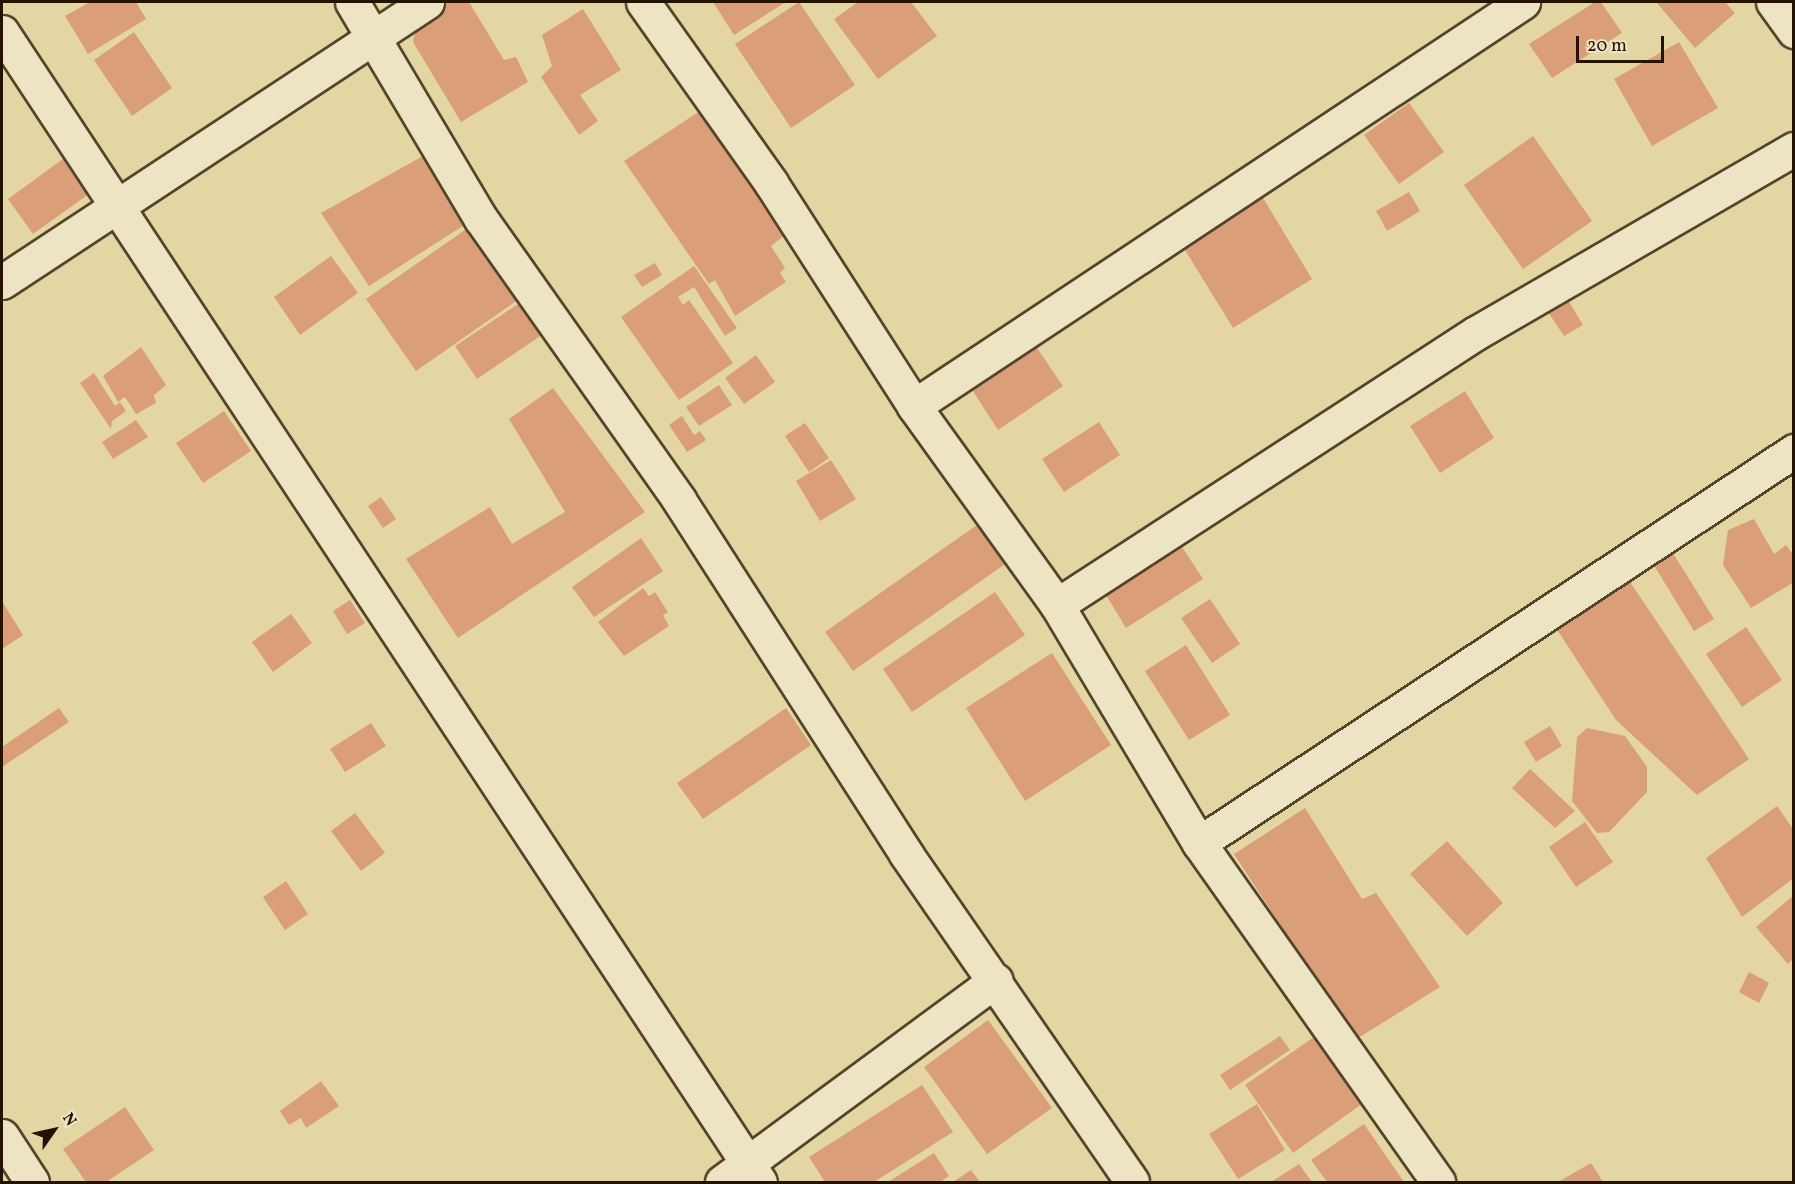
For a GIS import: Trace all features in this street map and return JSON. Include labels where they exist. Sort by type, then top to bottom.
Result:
[{"type":"street","points":[[352,2],[376,38],[481,219],[679,500],[906,854],[996,980],[1132,1182]]},
{"type":"street","points":[[2,282],[117,203],[376,38],[427,2]]},
{"type":"street","points":[[643,2],[771,183],[914,406],[1057,605],[1199,843],[1438,1182]]},
{"type":"street","points":[[914,406],[1523,2]]},
{"type":"street","points":[[1773,2],[1794,32]]},
{"type":"street","points":[[2,32],[117,203],[754,1173]]},
{"type":"street","points":[[1057,605],[1476,333],[1794,149]]},
{"type":"street","points":[[1199,843],[1794,451]]},
{"type":"street","points":[[722,1182],[754,1173],[996,980]]},
{"type":"street","points":[[2,1136],[32,1182]]},
{"type":"building","points":[[90,2],[136,2],[146,19],[88,54],[65,16]]},
{"type":"building","points":[[441,2],[469,2],[504,60],[516,57],[528,82],[461,122],[413,42],[419,11]]},
{"type":"building","points":[[713,2],[786,2],[734,35]]},
{"type":"building","points":[[799,2],[855,85],[791,128],[735,44]]},
{"type":"building","points":[[858,2],[911,2],[937,36],[878,79],[834,19]]},
{"type":"building","points":[[1595,2],[1601,2],[1622,33],[1552,78],[1529,44]]},
{"type":"building","points":[[1725,2],[1735,13],[1695,48],[1657,3]]},
{"type":"building","points":[[583,9],[621,70],[580,95],[598,121],[579,135],[541,77],[552,66],[542,35]]},
{"type":"building","points":[[134,32],[172,88],[132,116],[94,60]]},
{"type":"building","points":[[1679,42],[1718,108],[1652,146],[1614,79]]},
{"type":"building","points":[[1409,103],[1444,152],[1399,184],[1364,135]]},
{"type":"building","points":[[703,109],[787,233],[771,246],[785,268],[780,273],[786,282],[735,316],[715,280],[709,284],[624,161]]},
{"type":"building","points":[[1533,136],[1592,221],[1523,269],[1464,185]]},
{"type":"building","points":[[74,151],[100,186],[33,234],[8,199]]},
{"type":"building","points":[[423,156],[466,224],[369,286],[321,213]]},
{"type":"building","points":[[1257,188],[1312,279],[1233,328],[1177,237]]},
{"type":"building","points":[[1409,192],[1420,211],[1387,231],[1376,211]]},
{"type":"building","points":[[472,225],[522,297],[416,371],[366,299]]},
{"type":"building","points":[[331,256],[358,293],[300,335],[274,297]]},
{"type":"building","points":[[655,263],[662,275],[642,287],[634,275]]},
{"type":"building","points":[[694,266],[737,328],[725,336],[694,287],[678,297],[683,305],[689,300],[733,363],[679,400],[621,317]]},
{"type":"building","points":[[1566,297],[1583,325],[1564,336],[1546,309]]},
{"type":"building","points":[[524,300],[546,332],[477,379],[455,346]]},
{"type":"building","points":[[1035,345],[1063,386],[998,430],[971,388]]},
{"type":"building","points":[[141,347],[166,385],[154,395],[156,403],[136,414],[125,397],[118,402],[103,376]]},
{"type":"building","points":[[756,355],[775,382],[744,404],[725,378]]},
{"type":"building","points":[[94,373],[115,406],[120,402],[126,411],[112,421],[111,429],[80,383]]},
{"type":"building","points":[[719,385],[732,405],[699,426],[686,407]]},
{"type":"building","points":[[553,388],[645,512],[458,638],[406,559],[490,507],[512,544],[565,512],[509,419]]},
{"type":"building","points":[[1465,391],[1494,438],[1440,473],[1410,426]]},
{"type":"building","points":[[224,411],[251,451],[203,483],[176,443]]},
{"type":"building","points":[[682,416],[694,435],[700,431],[706,440],[687,452],[669,425]]},
{"type":"building","points":[[136,420],[148,437],[113,459],[102,442]]},
{"type":"building","points":[[1099,422],[1120,455],[1064,492],[1042,459]]},
{"type":"building","points":[[805,423],[829,458],[809,472],[785,436]]},
{"type":"building","points":[[831,460],[856,499],[820,521],[796,481]]},
{"type":"building","points":[[381,497],[396,519],[383,528],[368,506]]},
{"type":"building","points":[[1754,519],[1774,554],[1786,545],[1794,556],[1794,582],[1751,608],[1723,565],[1728,530]]},
{"type":"building","points":[[981,522],[1008,562],[853,671],[825,632]]},
{"type":"building","points":[[641,538],[663,571],[594,617],[572,587]]},
{"type":"building","points":[[1182,547],[1203,579],[1126,628],[1106,595]]},
{"type":"building","points":[[1671,550],[1714,619],[1694,631],[1652,562]]},
{"type":"building","points":[[1628,579],[1749,759],[1697,795],[1616,720],[1556,628]]},
{"type":"building","points":[[643,588],[649,596],[655,592],[668,612],[663,615],[669,626],[624,656],[598,622]]},
{"type":"building","points":[[995,592],[1025,635],[912,712],[883,669]]},
{"type":"building","points":[[1210,599],[1240,644],[1212,663],[1181,618]]},
{"type":"building","points":[[350,600],[365,623],[347,634],[333,611]]},
{"type":"building","points":[[2,601],[23,635],[2,649]]},
{"type":"building","points":[[291,614],[312,643],[273,672],[252,642]]},
{"type":"building","points":[[1746,627],[1782,680],[1742,707],[1706,654]]},
{"type":"building","points":[[1186,645],[1230,715],[1189,740],[1145,671]]},
{"type":"building","points":[[1052,653],[1111,745],[1025,801],[966,708]]},
{"type":"building","points":[[59,708],[69,722],[2,767],[2,747]]},
{"type":"building","points":[[786,708],[811,745],[703,819],[677,783]]},
{"type":"building","points":[[371,723],[386,746],[345,772],[330,749]]},
{"type":"building","points":[[1550,726],[1562,746],[1536,762],[1524,742]]},
{"type":"building","points":[[1587,728],[1625,736],[1647,767],[1647,792],[1609,832],[1597,833],[1572,801],[1577,737]]},
{"type":"building","points":[[1530,769],[1575,811],[1555,828],[1512,788]]},
{"type":"building","points":[[1777,806],[1794,830],[1794,878],[1742,917],[1706,858]]},
{"type":"building","points":[[1305,808],[1362,899],[1376,893],[1440,987],[1355,1040],[1234,854]]},
{"type":"building","points":[[355,813],[385,853],[361,871],[331,831]]},
{"type":"building","points":[[1585,822],[1613,862],[1576,887],[1549,847]]},
{"type":"building","points":[[1447,841],[1503,903],[1467,936],[1410,874]]},
{"type":"building","points":[[286,881],[308,914],[285,930],[263,897]]},
{"type":"building","points":[[1794,895],[1794,958],[1788,964],[1756,927]]},
{"type":"building","points":[[1749,972],[1769,983],[1759,1003],[1739,992]]},
{"type":"building","points":[[988,1020],[1052,1108],[987,1154],[924,1067]]},
{"type":"building","points":[[1280,1036],[1290,1050],[1230,1090],[1220,1075]]},
{"type":"building","points":[[1314,1037],[1362,1104],[1293,1153],[1245,1085]]},
{"type":"building","points":[[321,1081],[339,1106],[306,1128],[301,1118],[289,1125],[280,1111]]},
{"type":"building","points":[[922,1085],[953,1132],[874,1182],[825,1182],[809,1157]]},
{"type":"building","points":[[1257,1104],[1285,1150],[1238,1179],[1209,1134]]},
{"type":"building","points":[[125,1107],[154,1150],[106,1182],[86,1182],[63,1149]]},
{"type":"building","points":[[1364,1124],[1404,1182],[1327,1182],[1311,1160]]},
{"type":"building","points":[[934,1153],[949,1176],[940,1182],[888,1182]]},
{"type":"building","points":[[1591,1163],[1603,1182],[1558,1182]]},
{"type":"building","points":[[1299,1164],[1312,1182],[1271,1182]]},
{"type":"building","points":[[971,1170],[980,1182],[953,1182]]}]
